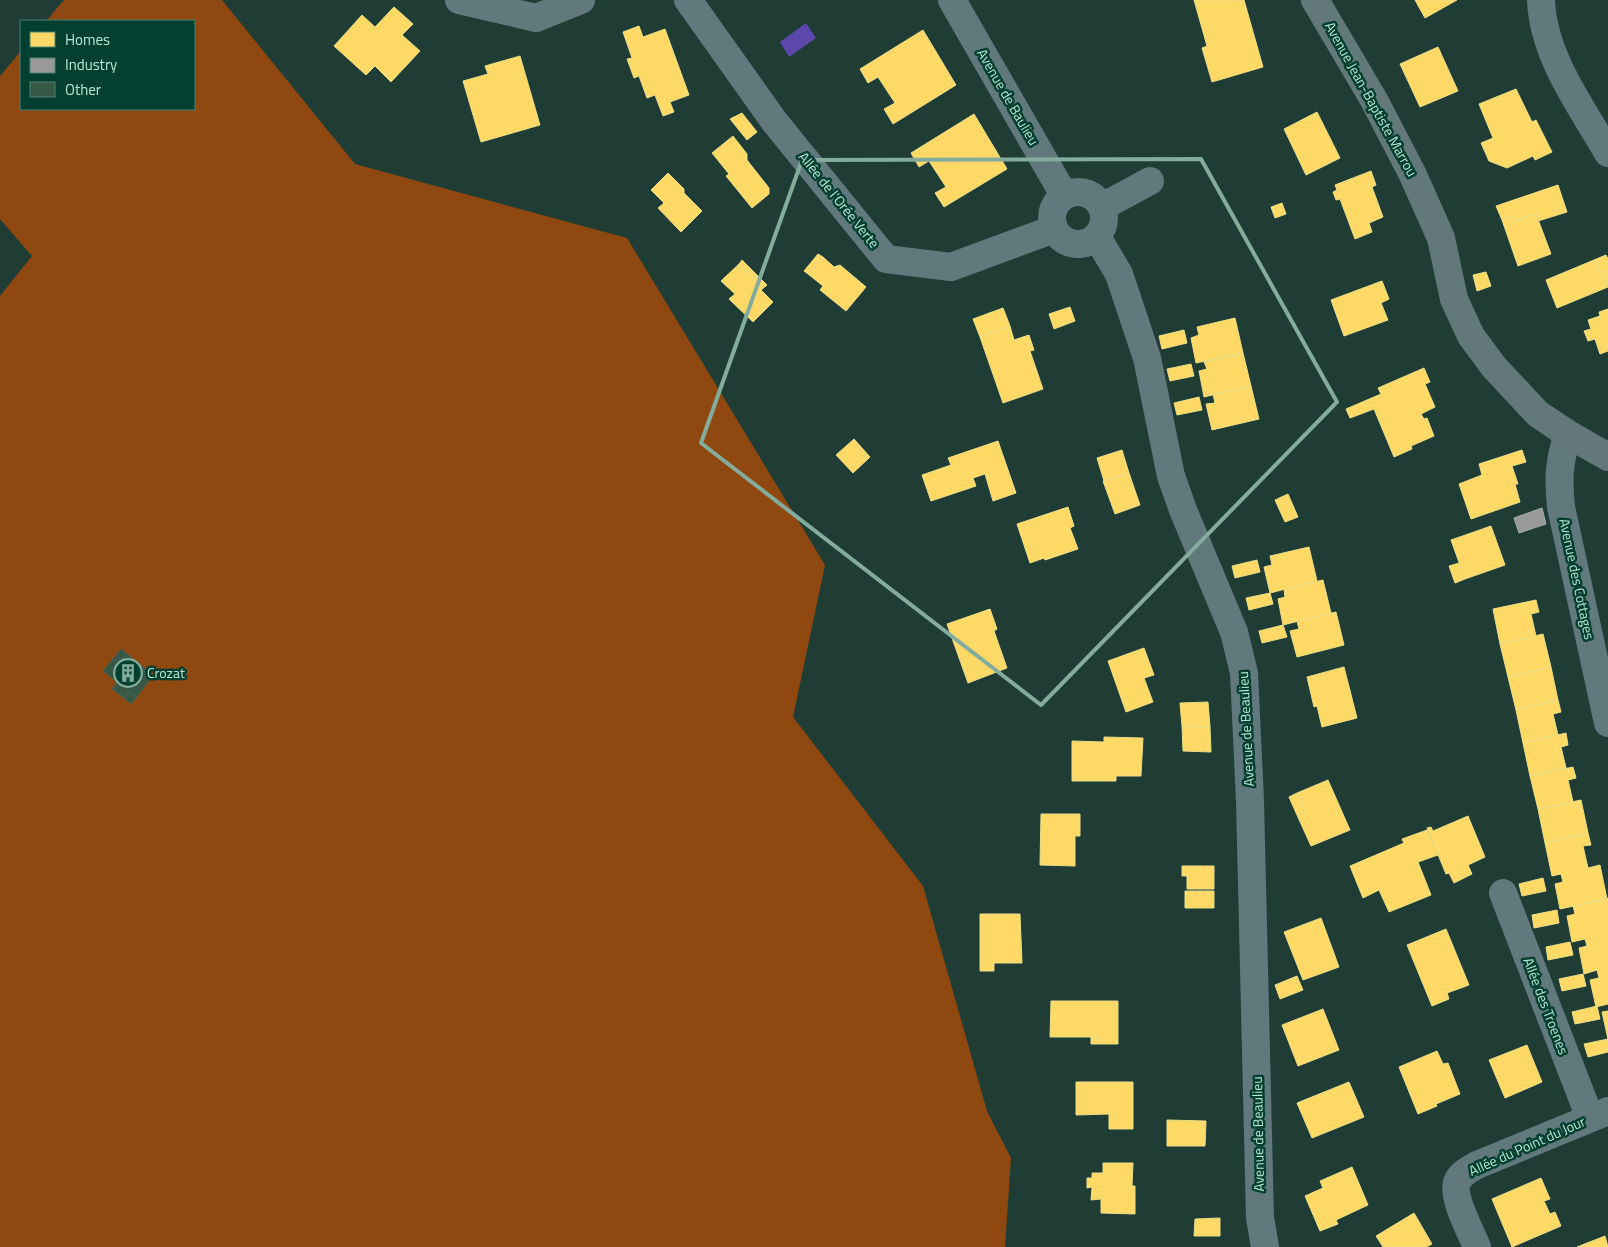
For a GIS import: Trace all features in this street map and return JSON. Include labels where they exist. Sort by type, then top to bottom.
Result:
[{"type":"main road","name":"Avenue Jean-Baptiste Marrou","points":[[1315,0],[1374,100],[1412,173],[1441,238],[1454,299],[1471,336],[1494,367],[1538,414],[1608,457]]},
{"type":"street","points":[[459,0],[536,18],[581,0]]},
{"type":"street","name":"Allée de l'Orée Verte","points":[[688,0],[774,121],[886,258],[951,267],[1054,230]]},
{"type":"street","name":"Avenue de Baulieu","points":[[952,0],[1064,195]]},
{"type":"street","points":[[1541,0],[1542,18],[1557,64],[1608,154]]},
{"type":"street","points":[[1102,207],[1150,181]]},
{"type":"street","points":[[1081,191],[1097,199],[1102,207],[1105,221],[1097,237],[1089,242],[1078,245],[1069,243],[1061,238],[1054,230],[1053,209],[1064,195],[1081,191]]},
{"type":"street","name":"Avenue de Beaulieu","points":[[1097,237],[1119,274],[1147,358],[1171,476],[1183,510],[1234,632],[1244,673],[1250,801],[1260,1218],[1265,1247]]},
{"type":"street","name":"Avenue des Cottages","points":[[1568,434],[1560,456],[1558,480],[1561,507],[1608,723]]},
{"type":"street","name":"Allée des Troenes","points":[[1503,893],[1599,1115]]},
{"type":"street","name":"Allée du Point du Jour","points":[[1477,1247],[1458,1201],[1456,1187],[1458,1180],[1477,1165],[1599,1115]]},
{"type":"highlighted area","points":[[1201,159],[1337,402],[1041,705],[701,443],[802,160]]},
{"type":"shaded area","points":[[64,0],[222,0],[355,164],[627,238],[825,565],[793,717],[923,886],[987,1111],[1011,1158],[1005,1247],[0,1247],[0,296],[32,256],[0,219],[0,76],[20,52],[20,110],[195,110],[195,20],[47,20]]},
{"type":"shaded area","points":[[806,23],[816,38],[789,57],[780,42]]},
{"type":"building: Homes","points":[[1194,0],[1244,0],[1263,67],[1212,82],[1202,48],[1207,46]]},
{"type":"building: Homes","points":[[1415,0],[1457,0],[1425,18]]},
{"type":"building: Homes","points":[[394,7],[413,24],[402,35],[420,51],[391,82],[375,66],[366,75],[334,46],[362,15],[375,27]]},
{"type":"building: Homes","points":[[639,26],[643,37],[665,29],[689,95],[670,102],[674,112],[663,116],[655,95],[647,98],[639,76],[634,78],[627,59],[632,58],[623,32]]},
{"type":"building: Homes","points":[[923,30],[956,85],[893,124],[884,109],[895,103],[878,77],[868,83],[860,69]]},
{"type":"building: Homes","points":[[1438,47],[1458,91],[1420,107],[1400,64]]},
{"type":"building: Homes","points":[[520,56],[540,125],[481,142],[463,81],[488,74],[485,66]]},
{"type":"building: Homes","points":[[1516,89],[1532,122],[1536,120],[1552,152],[1535,160],[1533,156],[1507,168],[1489,161],[1481,143],[1493,138],[1479,104]]},
{"type":"building: Homes","points":[[1317,112],[1340,158],[1306,175],[1284,129]]},
{"type":"building: Homes","points":[[742,113],[757,132],[747,140],[730,119]]},
{"type":"building: Homes","points":[[974,114],[1007,169],[944,207],[935,193],[946,187],[929,161],[919,167],[911,153]]},
{"type":"building: Homes","points":[[733,136],[747,154],[747,160],[769,188],[769,194],[752,208],[726,176],[729,174],[712,153]]},
{"type":"building: Homes","points":[[1371,171],[1376,185],[1372,187],[1383,217],[1369,223],[1372,232],[1355,239],[1340,199],[1336,200],[1333,192],[1337,190],[1335,185]]},
{"type":"building: Homes","points":[[668,173],[702,211],[681,232],[658,208],[664,203],[651,190]]},
{"type":"building: Homes","points":[[1558,185],[1567,212],[1538,221],[1536,214],[1515,221],[1513,216],[1502,220],[1496,206]]},
{"type":"building: Homes","points":[[1282,203],[1286,214],[1275,218],[1271,207]]},
{"type":"building: Homes","points":[[1536,214],[1551,254],[1518,266],[1502,220],[1513,216],[1515,221]]},
{"type":"building: Homes","points":[[818,254],[823,257],[808,274],[804,271]]},
{"type":"building: Homes","points":[[1606,255],[1608,259],[1608,285],[1602,271],[1599,273],[1594,260]]},
{"type":"building: Homes","points":[[823,257],[834,267],[840,265],[866,287],[846,311],[820,290],[823,286],[808,274]]},
{"type":"building: Homes","points":[[742,260],[758,276],[754,279],[739,264]]},
{"type":"building: Homes","points":[[1594,260],[1599,273],[1602,271],[1608,287],[1557,308],[1546,280]]},
{"type":"building: Homes","points":[[739,264],[754,279],[758,276],[767,285],[761,290],[773,302],[753,322],[729,299],[735,294],[721,281]]},
{"type":"building: Homes","points":[[1486,272],[1491,286],[1477,291],[1473,275]]},
{"type":"building: Homes","points":[[1382,281],[1389,299],[1381,303],[1388,320],[1344,336],[1331,300]]},
{"type":"building: Homes","points":[[1070,307],[1075,321],[1054,329],[1049,314]]},
{"type":"building: Homes","points":[[1003,308],[1010,326],[980,337],[973,319]]},
{"type":"building: Homes","points":[[1608,309],[1608,351],[1600,354],[1595,339],[1588,341],[1584,331],[1591,329],[1588,320],[1600,316],[1599,312]]},
{"type":"building: Homes","points":[[1235,318],[1243,353],[1196,363],[1191,338],[1199,335],[1197,327]]},
{"type":"building: Homes","points":[[1010,326],[1014,340],[1029,335],[1034,350],[1030,351],[1043,389],[1003,403],[980,337]]},
{"type":"building: Homes","points":[[1184,330],[1187,343],[1162,349],[1159,336]]},
{"type":"building: Homes","points":[[1243,353],[1251,386],[1204,397],[1199,371],[1207,369],[1204,362]]},
{"type":"building: Homes","points":[[1191,364],[1194,376],[1170,381],[1167,369]]},
{"type":"building: Homes","points":[[1424,368],[1430,382],[1425,384],[1435,407],[1421,414],[1424,419],[1427,418],[1434,436],[1411,446],[1412,449],[1394,457],[1374,409],[1350,418],[1346,409],[1381,394],[1378,388]]},
{"type":"building: Homes","points":[[1251,386],[1259,419],[1212,430],[1206,404],[1215,403],[1213,394]]},
{"type":"building: Homes","points":[[1199,397],[1202,410],[1177,415],[1174,403]]},
{"type":"building: Homes","points":[[854,439],[870,457],[853,473],[836,455]]},
{"type":"building: Homes","points":[[998,441],[1016,493],[993,501],[985,474],[973,478],[976,486],[931,501],[922,475],[951,465],[948,458]]},
{"type":"building: Homes","points":[[1122,450],[1129,473],[1104,481],[1097,458]]},
{"type":"building: Homes","points":[[1522,450],[1526,462],[1512,466],[1518,484],[1515,484],[1520,502],[1471,519],[1459,484],[1482,475],[1479,464]]},
{"type":"building: Homes","points":[[1129,473],[1140,505],[1115,514],[1103,481]]},
{"type":"building: Homes","points":[[1288,494],[1298,517],[1285,522],[1275,500]]},
{"type":"building: Homes","points":[[1068,507],[1074,526],[1070,528],[1078,549],[1030,563],[1017,524]]},
{"type":"building: Homes","points":[[1491,526],[1505,565],[1465,579],[1451,540]]},
{"type":"building: Homes","points":[[1309,547],[1317,581],[1270,593],[1264,567],[1272,565],[1270,556]]},
{"type":"building: Homes","points":[[1257,560],[1260,572],[1235,578],[1232,566]]},
{"type":"building: Homes","points":[[1459,563],[1465,579],[1455,583],[1449,566]]},
{"type":"building: Homes","points":[[1323,580],[1331,613],[1283,625],[1278,599],[1285,597],[1284,589]]},
{"type":"building: Homes","points":[[1270,593],[1273,604],[1249,610],[1246,598]]},
{"type":"building: Homes","points":[[1536,600],[1539,612],[1531,614],[1536,636],[1500,644],[1493,609]]},
{"type":"building: Homes","points":[[990,609],[997,629],[994,631],[1007,668],[968,683],[947,624]]},
{"type":"building: Homes","points":[[1336,612],[1344,645],[1297,657],[1290,631],[1299,629],[1297,621]]},
{"type":"building: Homes","points":[[1283,625],[1287,637],[1262,643],[1259,631]]},
{"type":"building: Homes","points":[[1543,634],[1551,667],[1508,677],[1500,644]]},
{"type":"building: Homes","points":[[1144,648],[1154,675],[1144,678],[1153,702],[1126,712],[1108,661]]},
{"type":"building: Homes","points":[[1344,667],[1357,718],[1322,727],[1317,706],[1314,707],[1307,677]]},
{"type":"building: Homes","points":[[1551,667],[1558,700],[1516,710],[1508,677]]},
{"type":"building: Homes","points":[[1558,700],[1561,712],[1553,714],[1558,735],[1523,743],[1516,710]]},
{"type":"building: Homes","points":[[1208,702],[1210,727],[1182,726],[1180,703]]},
{"type":"building: Homes","points":[[1182,726],[1210,727],[1211,752],[1183,751]]},
{"type":"building: Homes","points":[[1566,733],[1568,745],[1561,747],[1566,768],[1530,776],[1523,743]]},
{"type":"building: Homes","points":[[1104,737],[1143,738],[1141,776],[1116,776],[1116,781],[1072,781],[1072,741],[1104,742]]},
{"type":"building: Homes","points":[[1573,767],[1576,778],[1568,780],[1573,802],[1538,809],[1530,776]]},
{"type":"building: Homes","points":[[1328,780],[1350,830],[1311,846],[1297,815],[1305,812],[1297,793]]},
{"type":"building: Homes","points":[[1297,793],[1305,812],[1297,815],[1289,797]]},
{"type":"building: Homes","points":[[1581,800],[1588,833],[1545,843],[1538,809]]},
{"type":"building: Homes","points":[[1041,814],[1080,814],[1080,836],[1075,836],[1075,866],[1040,865]]},
{"type":"building: Homes","points":[[1468,816],[1485,857],[1468,865],[1472,874],[1454,883],[1449,873],[1446,874],[1427,828],[1431,827],[1433,831]]},
{"type":"building: Homes","points":[[1427,830],[1438,855],[1418,862],[1431,895],[1389,912],[1379,890],[1363,898],[1350,866],[1404,843],[1402,839]]},
{"type":"building: Homes","points":[[1588,833],[1591,845],[1583,846],[1588,868],[1600,865],[1607,899],[1560,909],[1555,884],[1563,882],[1561,874],[1552,876],[1545,843]]},
{"type":"building: Homes","points":[[1182,866],[1214,866],[1214,889],[1187,889],[1187,876],[1182,876]]},
{"type":"building: Homes","points":[[1543,878],[1546,891],[1522,896],[1519,884]]},
{"type":"building: Homes","points":[[1185,891],[1214,891],[1214,908],[1185,908]]},
{"type":"building: Homes","points":[[1608,898],[1608,1004],[1596,1007],[1590,980],[1599,978],[1597,970],[1584,974],[1579,948],[1587,946],[1585,939],[1572,942],[1567,916],[1575,914],[1573,906]]},
{"type":"building: Homes","points":[[1557,910],[1559,923],[1534,928],[1532,915]]},
{"type":"building: Homes","points":[[980,914],[1020,914],[1022,963],[994,963],[994,971],[980,971]]},
{"type":"building: Homes","points":[[1321,918],[1339,967],[1303,980],[1284,932]]},
{"type":"building: Homes","points":[[1446,929],[1469,985],[1447,993],[1449,999],[1432,1006],[1407,945]]},
{"type":"building: Homes","points":[[1570,942],[1573,955],[1548,960],[1546,947]]},
{"type":"building: Homes","points":[[1583,974],[1586,986],[1562,991],[1559,979]]},
{"type":"building: Homes","points":[[1297,976],[1303,990],[1280,999],[1275,985]]},
{"type":"building: Homes","points":[[1051,1001],[1118,1001],[1118,1044],[1098,1044],[1098,1037],[1050,1037]]},
{"type":"building: Homes","points":[[1597,1006],[1600,1019],[1575,1024],[1572,1012]]},
{"type":"building: Homes","points":[[1323,1009],[1339,1050],[1298,1066],[1282,1025]]},
{"type":"building: Homes","points":[[1608,1011],[1608,1039],[1602,1012]]},
{"type":"building: Homes","points":[[1091,1037],[1098,1037],[1098,1044],[1091,1044]]},
{"type":"building: Homes","points":[[1608,1039],[1608,1052],[1588,1057],[1584,1044]]},
{"type":"building: Homes","points":[[1527,1045],[1542,1082],[1505,1098],[1489,1060]]},
{"type":"building: Homes","points":[[1437,1051],[1443,1064],[1448,1063],[1460,1094],[1418,1114],[1399,1067]]},
{"type":"building: Homes","points":[[1076,1082],[1133,1082],[1133,1129],[1109,1129],[1109,1114],[1076,1115]]},
{"type":"building: Homes","points":[[1349,1082],[1364,1117],[1312,1138],[1297,1103]]},
{"type":"building: Homes","points":[[1167,1120],[1206,1121],[1205,1146],[1167,1146]]},
{"type":"building: Homes","points":[[1103,1163],[1133,1163],[1132,1186],[1135,1186],[1135,1214],[1101,1213],[1101,1199],[1091,1200],[1092,1187],[1087,1188],[1087,1178],[1092,1178],[1092,1173],[1103,1173]]},
{"type":"building: Homes","points":[[1352,1167],[1368,1205],[1336,1220],[1338,1224],[1320,1231],[1305,1196],[1323,1188],[1320,1181]]},
{"type":"building: Homes","points":[[1541,1178],[1550,1199],[1544,1201],[1550,1214],[1555,1212],[1561,1226],[1512,1247],[1492,1199]]},
{"type":"building: Homes","points":[[1414,1213],[1432,1244],[1426,1247],[1383,1247],[1376,1236]]},
{"type":"building: Homes","points":[[1220,1218],[1220,1236],[1194,1236],[1195,1219]]},
{"type":"building: Homes","points":[[1605,1236],[1608,1247],[1577,1247]]},
{"type":"building: Industry","points":[[1542,508],[1546,524],[1519,533],[1514,518]]},
{"type":"building: Other","name":"Crozat","points":[[121,649],[153,675],[136,698],[129,692],[124,698],[112,689],[117,682],[103,671]]},
{"type":"building: Other","points":[[129,692],[136,698],[131,704],[124,698]]},
{"type":"place","name":"Crozat","points":[[128,673]]}]
